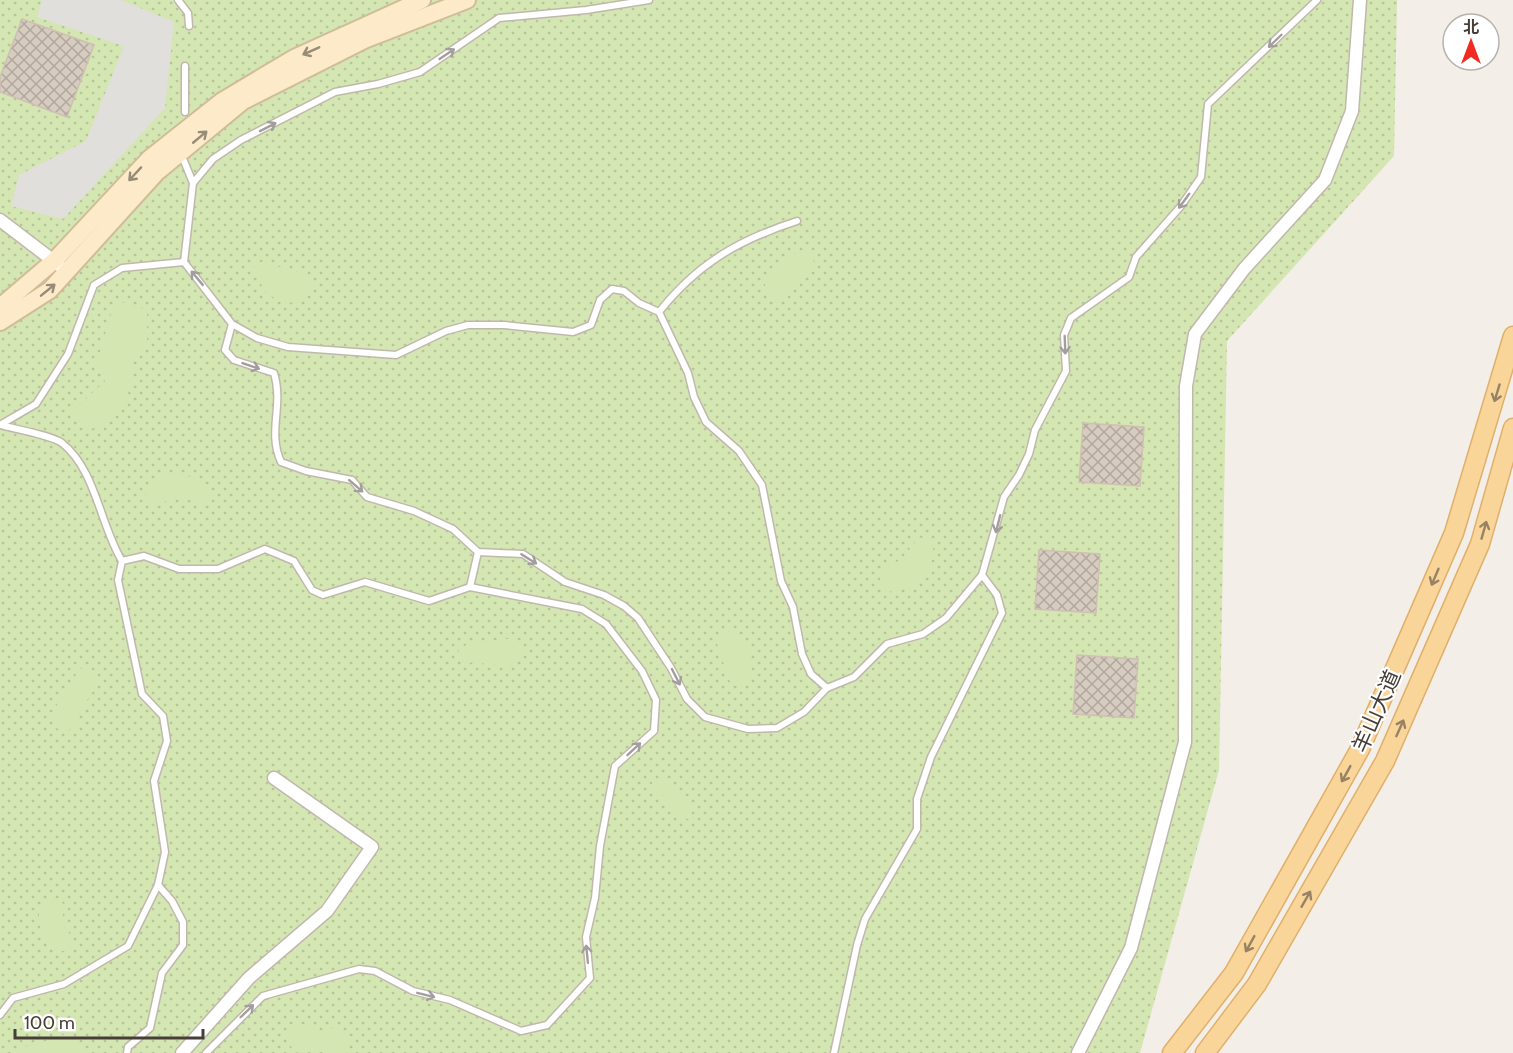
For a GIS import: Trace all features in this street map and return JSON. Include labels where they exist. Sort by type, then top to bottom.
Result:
[{"type":"main road","name":"羊山大道","points":[[1172,1053],[1234,973],[1360,749],[1454,533],[1513,336]]},
{"type":"main road","name":"羊山大道","points":[[1205,1053],[1257,984],[1385,761],[1480,544],[1513,428]]},
{"type":"street","points":[[0,322],[50,290],[61,266],[150,158],[222,101],[294,58],[422,0]]},
{"type":"street","points":[[0,307],[61,266],[157,172],[243,101],[364,40],[467,0]]},
{"type":"street","points":[[1078,1053],[1131,948],[1185,742],[1186,387],[1195,334],[1244,269],[1325,180],[1352,111],[1360,0]]},
{"type":"street","points":[[0,220],[61,266]]},
{"type":"street","points":[[182,1053],[249,978],[327,911],[372,847],[274,778]]},
{"type":"lane","points":[[178,0],[188,13],[189,26]]},
{"type":"lane","points":[[193,183],[213,159],[241,140],[335,92],[378,84],[420,72],[499,18],[586,10],[649,0]]},
{"type":"lane","points":[[232,324],[225,350],[234,360],[274,373],[279,391],[275,448],[281,462],[306,471],[352,480],[367,497],[414,511],[453,529],[478,552],[524,554],[565,582],[604,595],[624,606],[638,618],[671,668],[687,699],[705,717],[748,729],[777,728],[804,712],[827,688],[854,677],[887,644],[923,634],[946,618],[982,575],[1004,497],[1019,475],[1029,454],[1035,430],[1066,371],[1064,336],[1071,318],[1129,277],[1136,257],[1181,206],[1201,177],[1208,104],[1317,0]]},
{"type":"lane","points":[[185,66],[185,112]]},
{"type":"lane","points":[[184,161],[193,183],[184,262],[232,324],[257,338],[288,347],[396,356],[446,331],[468,325],[504,325],[573,332],[591,325],[600,300],[612,290],[624,291],[639,303],[659,312],[688,373],[694,397],[706,422],[739,451],[762,485],[781,580],[793,607],[802,654],[811,674],[827,688]]},
{"type":"lane","points":[[659,312],[681,284],[717,256],[760,233],[797,221]]},
{"type":"lane","points":[[0,425],[36,404],[68,354],[94,285],[122,268],[184,262]]},
{"type":"lane","points":[[0,425],[61,442],[84,469],[110,541],[122,561],[118,580],[142,694],[163,716],[167,741],[153,781],[165,852],[158,885],[128,946],[64,984],[13,998],[0,1015]]},
{"type":"lane","points":[[122,561],[144,556],[179,569],[218,569],[265,549],[294,561],[312,590],[323,595],[364,582],[429,601],[470,587],[582,609],[606,624],[642,671],[656,700],[654,731],[615,766],[600,846],[595,898],[586,937],[590,978],[547,1025],[520,1031],[450,1000],[413,991],[375,971],[359,969],[263,996],[206,1053]]},
{"type":"lane","points":[[470,587],[478,552]]},
{"type":"lane","points":[[834,1053],[857,945],[865,919],[917,829],[916,799],[932,757],[1002,613],[997,595],[982,575]]},
{"type":"lane","points":[[127,1053],[128,1047],[150,1028],[162,973],[183,945],[183,922],[172,901],[158,885]]},
{"type":"green space","points":[[0,0],[1397,0],[1394,156],[1227,341],[1219,770],[1140,1053],[0,1053]]},
{"type":"green space","points":[[800,252],[813,254],[814,267],[795,283],[786,300],[769,294],[765,281],[771,269],[777,263]]},
{"type":"green space","points":[[258,261],[305,274],[313,284],[307,296],[290,303],[271,296],[263,287],[253,268]]},
{"type":"green space","points":[[115,300],[147,310],[147,342],[133,355],[129,391],[121,408],[92,429],[70,414],[105,381],[97,362]]},
{"type":"green space","points":[[166,473],[196,479],[210,493],[204,503],[172,497],[163,503],[151,504],[145,497],[151,484]]},
{"type":"green space","points":[[919,537],[933,543],[933,557],[925,581],[893,592],[880,589],[883,571],[904,556]]},
{"type":"green space","points":[[735,630],[745,643],[751,658],[751,673],[744,687],[731,685],[717,644],[724,633]]},
{"type":"green space","points":[[513,638],[521,646],[521,658],[513,666],[465,662],[458,654],[459,649],[468,644]]},
{"type":"green space","points":[[91,667],[96,680],[95,689],[80,711],[76,726],[65,732],[56,728],[54,711],[70,687],[77,669]]},
{"type":"green space","points":[[662,779],[685,796],[692,807],[689,819],[678,818],[665,798],[651,785],[654,780]]},
{"type":"green space","points":[[48,897],[60,899],[64,905],[62,924],[73,938],[74,946],[68,951],[56,951],[46,941],[41,930],[40,904]]},
{"type":"green space","points":[[304,1024],[317,1031],[339,1027],[351,1044],[346,1053],[330,1053],[323,1049],[304,1053],[293,1052],[288,1037],[290,1029]]},
{"type":"green space","points":[[68,1033],[77,1038],[83,1053],[11,1053],[54,1039]]},
{"type":"shaded area","points":[[42,0],[121,0],[174,22],[165,108],[63,219],[11,206],[19,175],[86,141],[124,46],[37,17]]},
{"type":"building","points":[[22,19],[94,45],[67,117],[0,92],[0,77]]},
{"type":"building","points":[[1083,423],[1144,427],[1140,486],[1079,482]]},
{"type":"building","points":[[1039,550],[1100,554],[1096,613],[1035,609]]},
{"type":"building","points":[[1077,655],[1138,659],[1134,718],[1073,714]]}]
